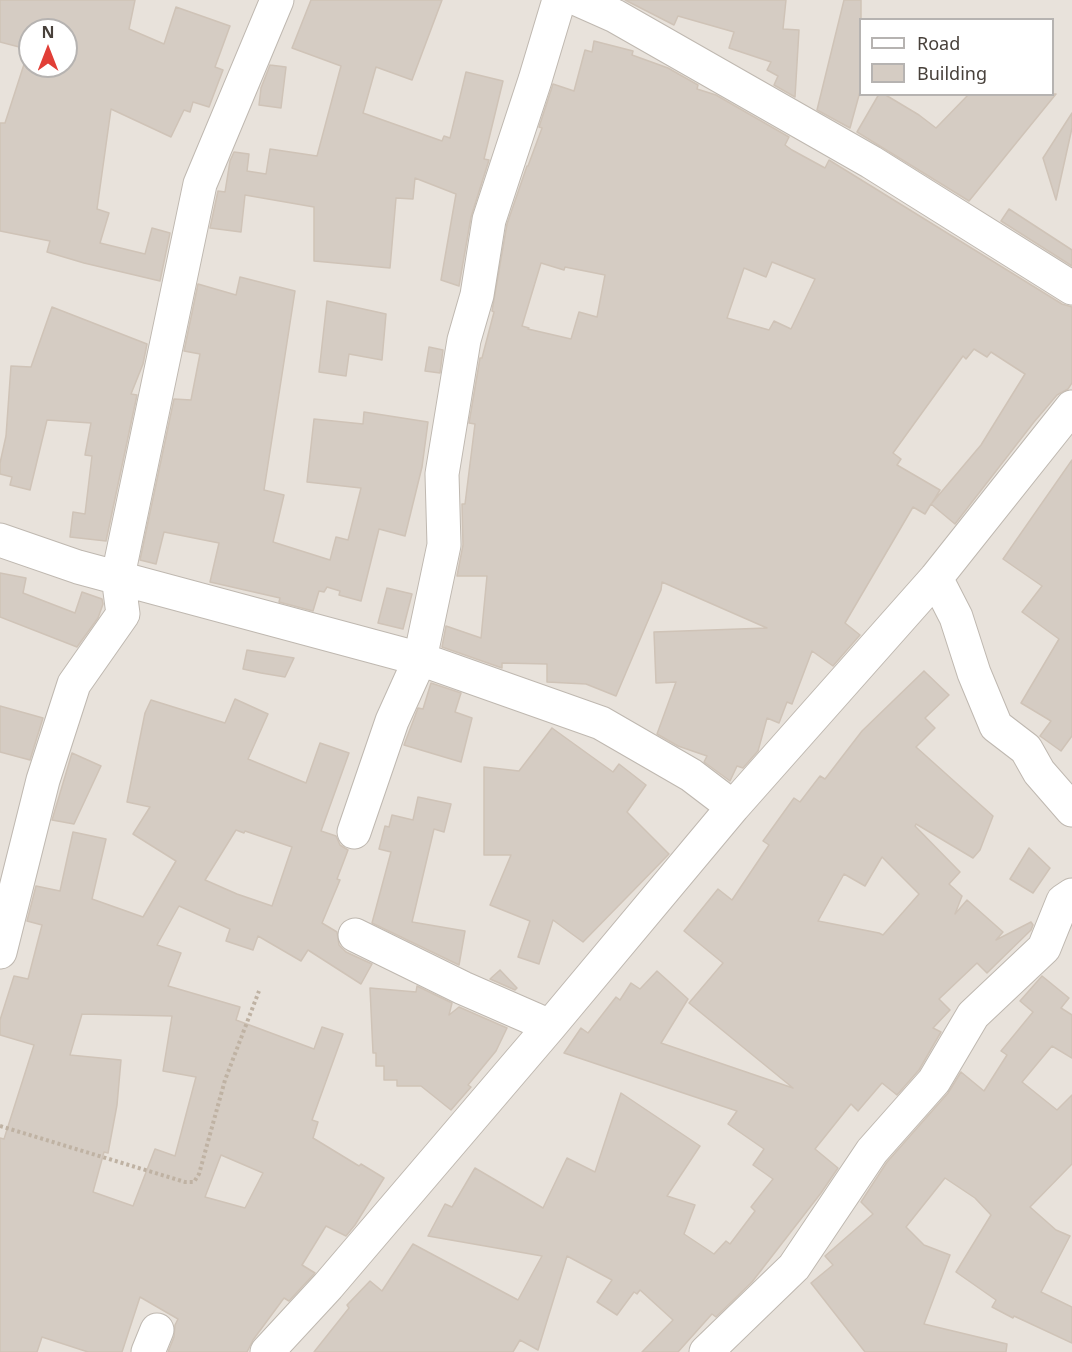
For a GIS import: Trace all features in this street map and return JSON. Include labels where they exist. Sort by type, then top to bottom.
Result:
[{"type":"street","points":[[0,952],[43,780],[74,684],[123,614],[118,576],[200,184],[277,0]]},
{"type":"street","points":[[354,832],[392,721],[420,659],[444,545],[442,474],[464,339],[477,295],[489,220],[559,0]]},
{"type":"street","points":[[579,0],[615,16],[871,162],[1072,288]]},
{"type":"street","points":[[267,1352],[328,1286],[733,807],[936,578],[1072,407]]},
{"type":"street","points":[[0,540],[78,567],[420,659],[601,723],[691,775],[733,807]]},
{"type":"street","points":[[936,578],[956,617],[974,674],[996,726],[1026,749],[1039,771],[1072,810]]},
{"type":"street","points":[[706,1352],[794,1267],[872,1150],[934,1081],[973,1015],[1044,948],[1063,901],[1072,895]]},
{"type":"street","points":[[355,935],[550,1026]]},
{"type":"path","points":[[0,1126],[185,1182],[194,1182],[199,1174],[225,1080],[259,991]]},
{"type":"shaded area","points":[[0,0],[1072,0],[1072,1352],[0,1352]]},
{"type":"building","points":[[0,0],[135,0],[129,29],[164,44],[176,7],[230,26],[215,67],[223,70],[209,107],[193,102],[190,112],[184,110],[171,137],[111,109],[97,209],[109,213],[100,243],[145,254],[152,228],[170,233],[160,281],[47,252],[50,241],[0,231],[0,123],[5,123],[20,78],[78,78],[78,18],[18,18],[18,47],[0,42]]},
{"type":"building","points":[[311,0],[442,0],[412,80],[376,67],[363,113],[442,141],[444,136],[450,138],[466,72],[503,81],[484,159],[489,160],[471,217],[459,286],[441,280],[456,194],[415,178],[413,199],[396,198],[390,268],[314,261],[314,207],[245,195],[241,232],[210,228],[218,191],[225,192],[230,161],[234,152],[249,154],[247,171],[266,174],[270,149],[317,156],[341,66],[292,48]]},
{"type":"building","points":[[625,0],[786,0],[783,29],[799,30],[795,97],[774,85],[778,76],[767,70],[771,62],[729,48],[734,32],[678,16],[674,25]]},
{"type":"building","points":[[844,0],[861,0],[859,95],[850,128],[817,110]]},
{"type":"building","points":[[594,41],[633,51],[632,55],[668,68],[698,85],[697,89],[716,95],[789,137],[785,145],[792,150],[825,168],[829,160],[1062,304],[1072,307],[1072,383],[1068,389],[1057,395],[1034,422],[955,524],[931,504],[925,514],[913,507],[845,623],[860,635],[833,666],[812,651],[792,704],[787,702],[779,723],[767,718],[758,751],[743,768],[737,766],[730,781],[704,762],[707,756],[678,746],[657,734],[676,682],[656,683],[654,632],[767,628],[662,582],[661,590],[616,696],[586,684],[547,682],[547,664],[502,663],[502,668],[442,647],[446,626],[481,638],[487,576],[457,576],[463,545],[462,504],[465,504],[475,424],[469,423],[480,358],[482,358],[494,312],[492,311],[507,224],[542,128],[539,127],[553,84],[574,91],[585,50],[592,52]],"holes":[[[772,262],[815,279],[791,329],[774,321],[769,330],[727,318],[744,268],[766,277]],[[541,263],[564,270],[565,267],[605,275],[597,317],[579,312],[571,339],[522,326]],[[974,349],[987,357],[991,352],[1025,374],[981,445],[932,503],[940,490],[897,465],[901,459],[893,453],[963,356],[966,359]]]},
{"type":"building","points":[[270,65],[286,67],[281,108],[259,105],[261,88]]},
{"type":"building","points":[[1056,94],[969,201],[857,132],[878,96],[887,96],[936,128],[967,96],[1054,96]]},
{"type":"building","points":[[1072,113],[1072,128],[1056,200],[1043,158]]},
{"type":"building","points":[[1009,209],[1072,250],[1072,266],[1001,221]]},
{"type":"building","points":[[240,277],[295,291],[264,490],[284,495],[273,542],[330,560],[336,537],[348,540],[361,488],[307,482],[314,419],[363,424],[364,412],[428,422],[422,467],[405,536],[379,529],[361,601],[339,595],[340,591],[327,587],[324,592],[319,591],[313,611],[279,602],[280,598],[210,582],[219,543],[164,532],[156,564],[140,560],[174,399],[191,400],[200,354],[184,351],[198,284],[236,295]]},
{"type":"building","points":[[327,301],[386,314],[382,360],[349,354],[346,376],[319,372]]},
{"type":"building","points":[[52,307],[147,344],[143,364],[131,394],[137,395],[106,541],[70,537],[73,512],[85,514],[92,456],[85,455],[91,423],[47,420],[30,490],[10,485],[12,477],[0,474],[6,436],[11,366],[31,367]]},
{"type":"building","points":[[429,347],[443,350],[440,373],[425,371]]},
{"type":"building","points":[[1072,460],[1072,736],[1061,751],[1040,736],[1051,721],[1021,703],[1059,639],[1022,612],[1042,586],[1003,559]]},
{"type":"building","points":[[0,573],[26,578],[23,593],[75,613],[82,592],[102,599],[103,604],[98,618],[77,647],[0,617]]},
{"type":"building","points":[[387,588],[412,594],[403,629],[378,623]]},
{"type":"building","points":[[247,650],[294,658],[285,677],[261,673],[243,669]]},
{"type":"building","points":[[924,671],[949,695],[925,718],[935,728],[916,747],[993,816],[980,850],[973,858],[916,824],[915,826],[960,872],[949,884],[962,896],[955,914],[967,900],[1003,932],[996,940],[1031,922],[1033,925],[1031,930],[987,973],[977,963],[939,999],[950,1010],[933,1028],[941,1032],[919,1070],[897,1095],[882,1083],[858,1111],[851,1104],[815,1149],[838,1168],[752,1282],[716,1317],[712,1314],[678,1352],[642,1352],[673,1320],[640,1290],[637,1294],[634,1292],[617,1315],[597,1302],[612,1280],[567,1256],[538,1350],[520,1340],[513,1352],[314,1352],[349,1308],[347,1305],[370,1281],[382,1291],[413,1244],[518,1300],[542,1256],[428,1236],[445,1204],[452,1207],[475,1168],[543,1208],[567,1158],[595,1172],[621,1093],[700,1146],[667,1196],[695,1205],[684,1234],[714,1254],[726,1241],[730,1244],[755,1211],[751,1207],[773,1179],[753,1165],[764,1149],[728,1124],[737,1111],[564,1053],[581,1028],[588,1033],[616,997],[620,1000],[631,983],[640,989],[657,971],[688,999],[661,1043],[793,1088],[689,1003],[723,963],[684,931],[718,889],[732,900],[769,845],[763,841],[794,798],[800,802],[820,776],[825,779],[862,731]],"holes":[[[882,857],[919,894],[883,935],[818,921],[844,874],[865,886]]]},
{"type":"building","points":[[431,683],[461,693],[455,712],[472,718],[461,762],[404,745],[418,708],[423,709]]},
{"type":"building","points":[[235,699],[268,714],[248,759],[306,783],[320,743],[349,753],[321,831],[336,836],[340,845],[348,850],[337,879],[340,880],[322,923],[337,932],[339,945],[346,952],[372,964],[361,984],[308,950],[301,961],[258,936],[253,950],[226,941],[230,929],[179,906],[157,945],[181,953],[168,986],[240,1007],[236,1020],[314,1049],[322,1027],[343,1034],[312,1120],[318,1122],[313,1138],[359,1166],[361,1164],[384,1178],[346,1236],[326,1226],[302,1265],[315,1273],[289,1301],[284,1298],[253,1340],[247,1352],[168,1352],[178,1319],[140,1297],[122,1352],[88,1352],[42,1337],[37,1352],[0,1352],[0,1138],[4,1139],[34,1045],[0,1035],[0,1020],[14,976],[28,979],[42,925],[27,921],[36,886],[60,891],[73,832],[106,839],[92,899],[143,917],[176,861],[133,834],[150,807],[127,802],[145,713],[151,700],[225,723]],"holes":[[[236,830],[292,847],[272,906],[205,880]],[[82,1014],[172,1016],[163,1071],[196,1077],[175,1156],[155,1149],[133,1206],[93,1192],[104,1152],[108,1153],[117,1105],[121,1060],[70,1055]],[[221,1155],[263,1173],[245,1208],[205,1197]]]},
{"type":"building","points":[[0,706],[43,718],[30,760],[0,752]]},
{"type":"building","points":[[552,728],[613,772],[619,764],[646,785],[627,812],[669,854],[583,942],[553,920],[539,964],[518,957],[530,921],[490,905],[511,855],[484,855],[484,767],[519,771]]},
{"type":"building","points":[[72,753],[101,766],[74,824],[52,820]]},
{"type":"building","points":[[418,797],[451,804],[444,832],[434,829],[412,922],[465,931],[459,965],[372,923],[391,852],[379,849],[385,826],[389,827],[392,815],[413,820]]},
{"type":"building","points":[[1029,848],[1050,868],[1033,893],[1010,879]]},
{"type":"building","points":[[500,970],[517,988],[515,990],[490,979]]},
{"type":"building","points":[[1042,976],[1069,998],[1061,1008],[1072,1015],[1072,1058],[1052,1046],[1022,1082],[1057,1110],[1072,1095],[1072,1164],[1030,1207],[1056,1230],[1070,1236],[1041,1292],[1072,1307],[1072,1343],[992,1307],[996,1300],[956,1272],[991,1215],[975,1198],[945,1178],[906,1227],[924,1245],[950,1255],[924,1324],[1007,1344],[1006,1352],[865,1352],[811,1283],[833,1265],[825,1256],[873,1214],[861,1202],[887,1162],[948,1093],[961,1072],[984,1091],[1007,1055],[1001,1051],[1033,1012],[1020,1001]]},
{"type":"building","points":[[417,986],[452,1003],[449,1015],[459,1007],[507,1028],[496,1051],[468,1085],[471,1087],[451,1110],[421,1086],[397,1086],[397,1080],[384,1080],[384,1066],[376,1066],[376,1053],[373,1053],[370,988],[416,992]]}]
